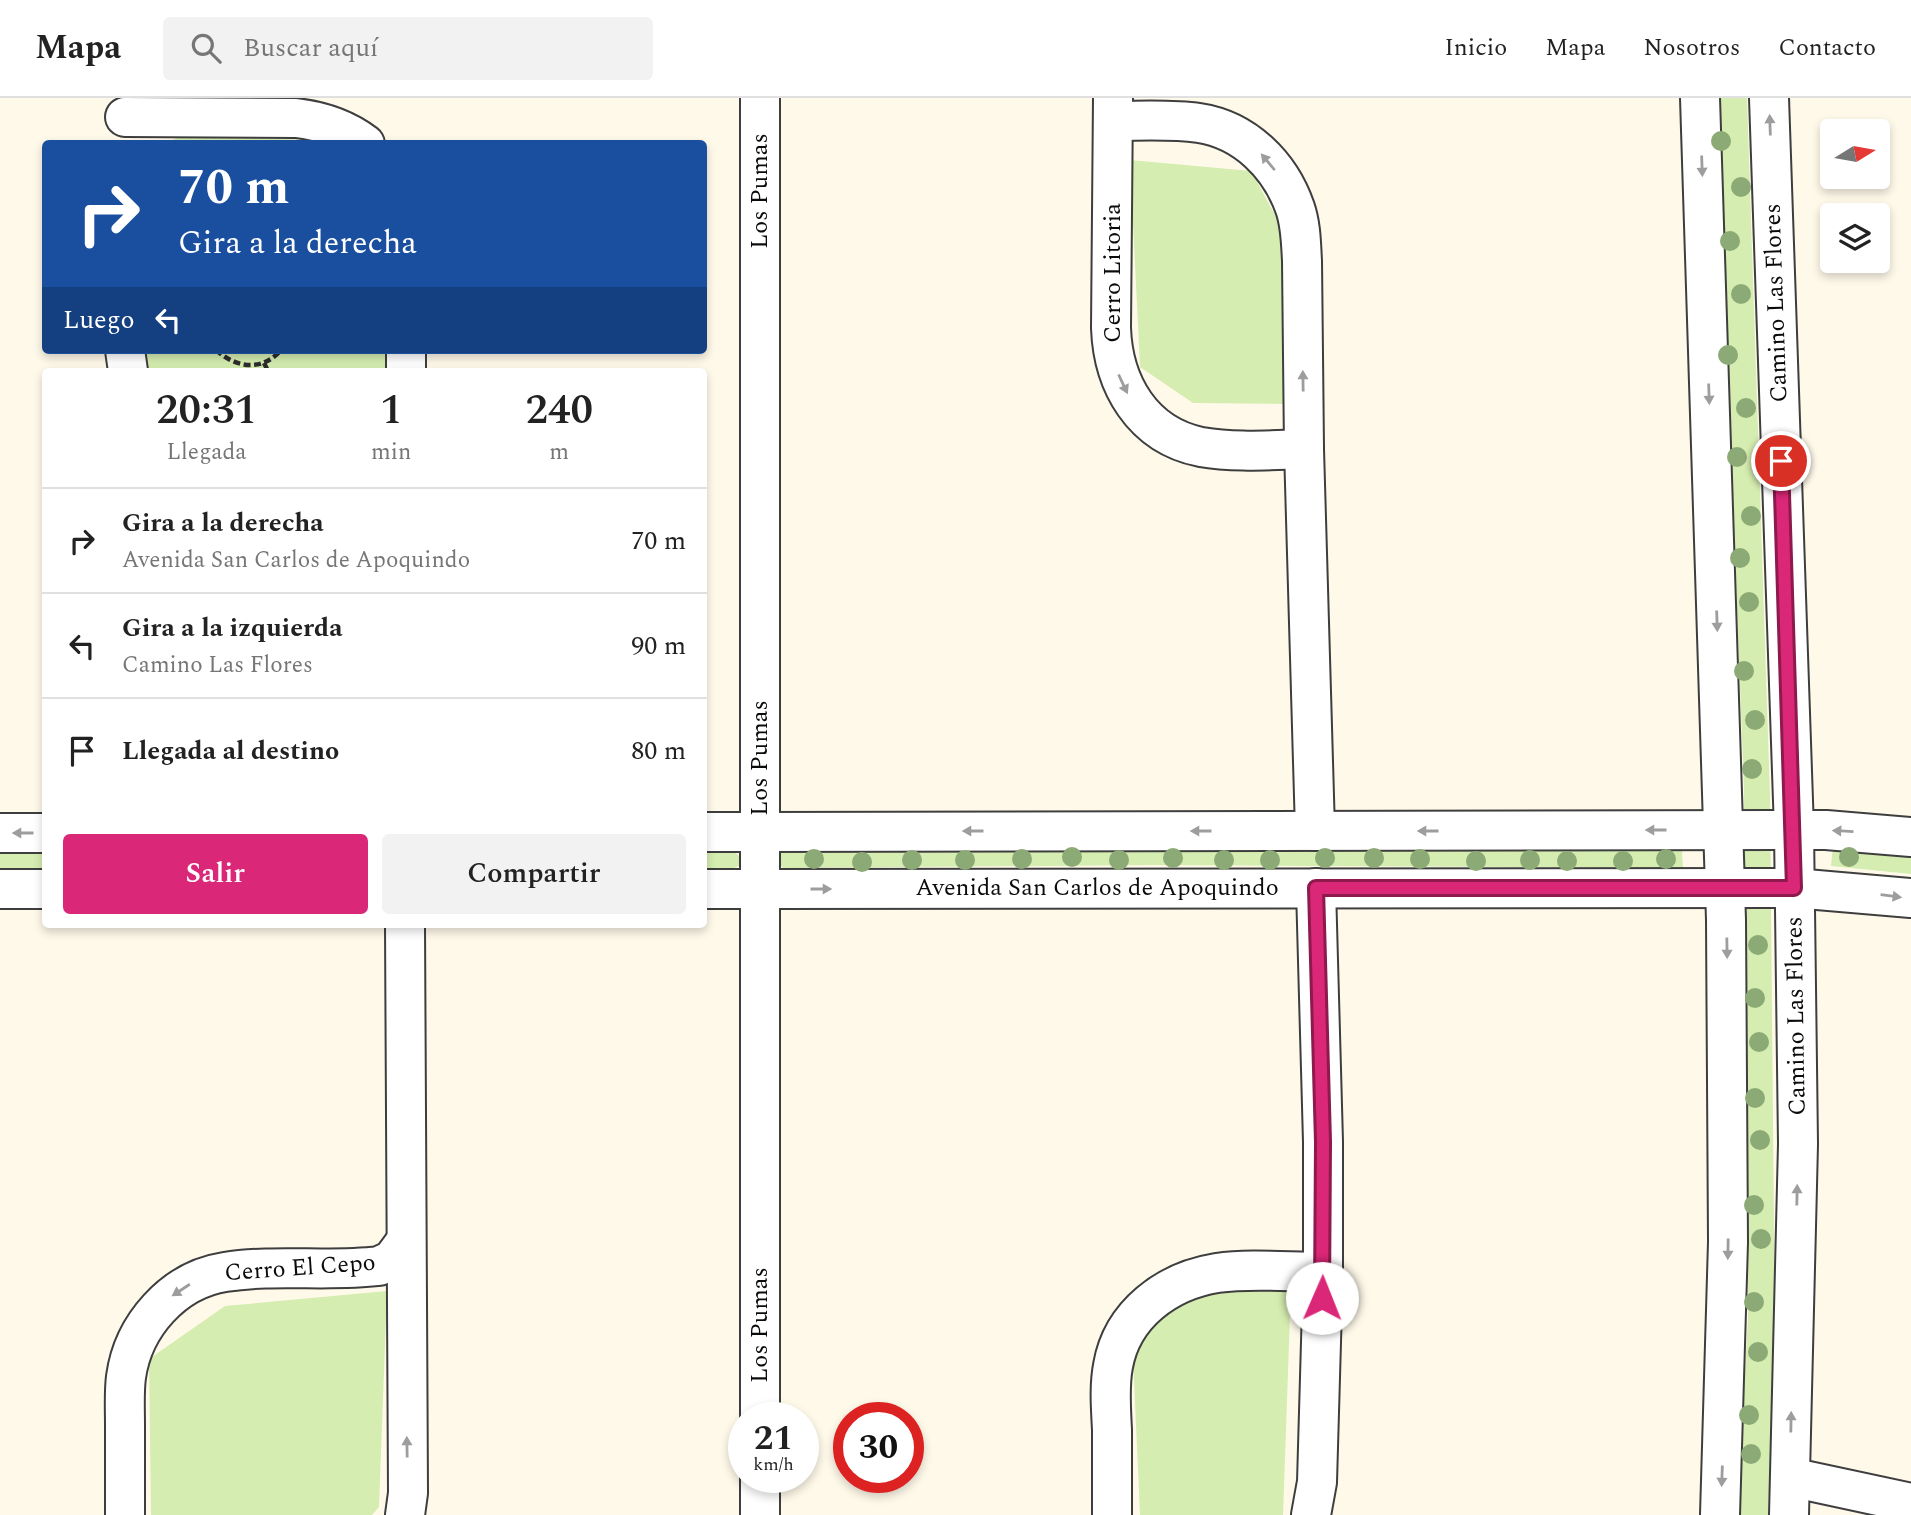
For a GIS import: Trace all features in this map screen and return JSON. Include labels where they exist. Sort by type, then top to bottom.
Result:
[{"type":"street","name":"Los Pumas","points":[[760,98],[760,1402]]},
{"type":"street","points":[[1700,98],[1725,888],[1728,1242],[1720,1515]]},
{"type":"street","name":"Camino Las Flores","points":[[1769,98],[1794,830],[1798,1144],[1789,1515]]},
{"type":"street","name":"Cerro Litoria","points":[[1304,449],[1224,450],[1199,446],[1175,438],[1154,425],[1136,407],[1125,390],[1116,370],[1112,349],[1113,110],[1198,123],[1221,128],[1242,138],[1259,151],[1286,186],[1296,210],[1301,236],[1315,831]]},
{"type":"street","points":[[125,120],[306,119],[336,127],[358,140]]},
{"type":"street","points":[[707,832],[1843,830],[1911,837]]},
{"type":"street","points":[[0,833],[42,833]]},
{"type":"street","points":[[1311,1515],[1317,1482],[1323,1272],[1323,1142],[1316,888]]},
{"type":"street","name":"Avenida San Carlos de Apoquindo","points":[[707,889],[1794,888],[1911,898]]},
{"type":"street","points":[[0,889],[42,889]]},
{"type":"street","name":"Cerro El Cepo","points":[[405,928],[408,1493],[405,1515]]},
{"type":"street","name":"Cerro El Cepo","points":[[125,1515],[126,1378],[140,1334],[162,1306],[186,1286],[223,1272],[379,1266],[391,1260],[406,1241]]},
{"type":"street","points":[[1112,1515],[1113,1365],[1128,1328],[1140,1312],[1156,1296],[1176,1284],[1198,1277],[1230,1272],[1323,1272]]},
{"type":"street","points":[[1790,1477],[1911,1503]]},
{"type":"street","points":[[760,1493],[760,1515]]},
{"type":"path","points":[[220,354],[239,365],[251,366],[264,363],[276,354]]},
{"type":"path","points":[[264,363],[266,368]]},
{"type":"green space","points":[[1717,98],[1747,98],[1770,796],[1775,1336],[1768,1515],[1737,1515],[1748,1318],[1744,788]]},
{"type":"green space","points":[[178,137],[331,140],[173,140]]},
{"type":"green space","points":[[1130,160],[1251,171],[1285,233],[1288,404],[1193,403],[1140,367]]},
{"type":"green space","points":[[146,354],[388,354],[387,368],[146,367]]},
{"type":"green space","points":[[1833,846],[1911,856],[1911,874],[1831,866]]},
{"type":"green space","points":[[1448,848],[1682,850],[1683,868],[1156,865],[783,868],[777,855],[783,851]]},
{"type":"green space","points":[[707,850],[733,850],[740,857],[739,866],[732,869],[707,869]]},
{"type":"green space","points":[[42,852],[42,871],[0,871],[0,853]]},
{"type":"green space","points":[[1291,1286],[1283,1515],[1140,1515],[1132,1335],[1171,1299]]},
{"type":"green space","points":[[387,1291],[379,1507],[372,1515],[151,1515],[149,1359],[225,1306]]},
{"type":"route","points":[[1322,1298],[1323,1142],[1316,888],[1794,888],[1781,461]]}]
